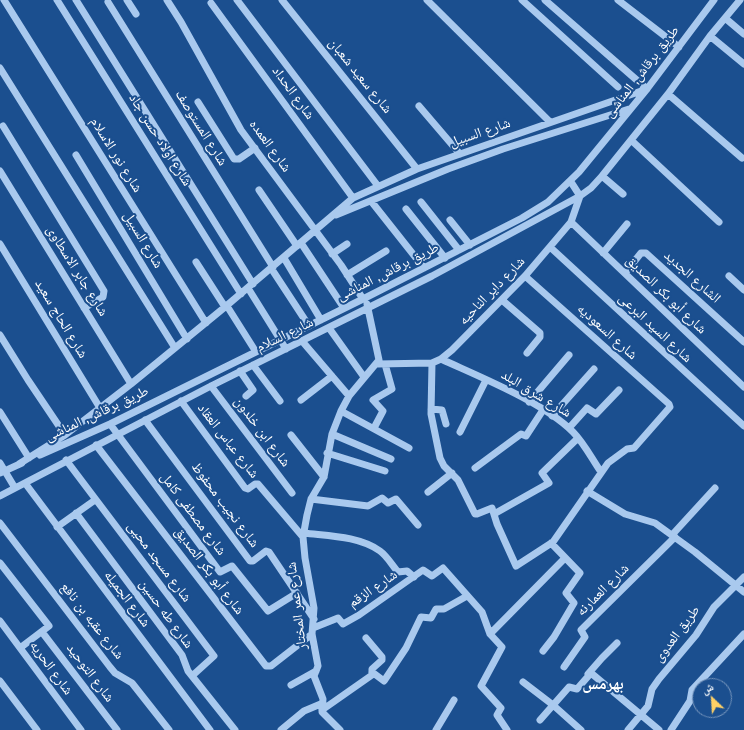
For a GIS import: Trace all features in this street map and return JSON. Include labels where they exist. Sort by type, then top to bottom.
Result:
[{"type":"street","name":"شارع نور الاسلام","points":[[4,0],[206,323]]},
{"type":"street","name":"شارع اولاد حسن جاد","points":[[58,0],[241,294]]},
{"type":"street","points":[[76,0],[250,286],[286,349]]},
{"type":"street","points":[[128,0],[136,14]]},
{"type":"street","name":"شارع العمده","points":[[167,0],[181,22],[241,130],[364,299]]},
{"type":"street","points":[[236,0],[378,186]]},
{"type":"street","name":"شارع سعيد شعبان","points":[[282,0],[417,169]]},
{"type":"street","points":[[427,0],[550,122]]},
{"type":"street","points":[[522,0],[618,87]]},
{"type":"street","points":[[545,0],[647,89]]},
{"type":"street","points":[[618,0],[679,47]]},
{"type":"street","name":"طريق برقاش, المناشى","points":[[2,472],[110,424],[364,299],[535,211],[571,182],[647,89],[714,0]]},
{"type":"street","points":[[571,182],[580,196],[591,188],[668,94],[710,36],[740,0]]},
{"type":"street","name":"شارع المستوصف","points":[[108,2],[309,326]]},
{"type":"street","name":"شارع الحداد","points":[[211,3],[353,198]]},
{"type":"street","points":[[725,18],[744,34]]},
{"type":"street","points":[[710,36],[744,64]]},
{"type":"street","points":[[0,68],[175,348]]},
{"type":"street","name":"شارع السبيل","points":[[19,464],[65,435],[131,384],[226,307],[353,198],[417,169],[647,89]]},
{"type":"street","points":[[668,94],[742,158]]},
{"type":"street","points":[[198,102],[234,159],[239,159],[255,148]]},
{"type":"street","points":[[418,106],[460,154]]},
{"type":"street","name":"شارع السبيل","points":[[331,218],[448,169],[503,149],[630,109]]},
{"type":"street","points":[[3,126],[104,291],[103,297],[84,308]]},
{"type":"street","points":[[631,140],[719,222]]},
{"type":"street","name":"شارع السبيل","points":[[76,155],[187,339]]},
{"type":"street","name":"شارع جابر الاسطاوى","points":[[0,171],[131,384]]},
{"type":"street","points":[[602,176],[623,194]]},
{"type":"street","points":[[259,190],[344,308]]},
{"type":"street","name":"شارع داير الناحيه","points":[[381,364],[432,363],[441,359],[502,300],[550,247],[571,222],[580,196]]},
{"type":"street","name":"شارع السلام","points":[[0,496],[116,434],[432,276],[580,196]]},
{"type":"street","points":[[371,201],[424,268]]},
{"type":"street","points":[[421,202],[459,250]]},
{"type":"street","points":[[406,209],[445,258]]},
{"type":"street","points":[[450,220],[470,245]]},
{"type":"street","name":"شارع أبو بكر الصديق","points":[[571,222],[744,387]]},
{"type":"street","points":[[603,253],[627,224]]},
{"type":"street","name":"شارع الحاج سعيد","points":[[0,244],[100,408]]},
{"type":"street","points":[[332,254],[347,244]]},
{"type":"street","name":"شارع السيد البرعى","points":[[550,247],[744,426]]},
{"type":"street","points":[[347,275],[386,251]]},
{"type":"street","name":"الشارع الجديد","points":[[625,273],[642,253],[646,253],[744,342]]},
{"type":"street","points":[[284,258],[321,320]]},
{"type":"street","points":[[196,262],[256,352]]},
{"type":"street","name":"شارع السعوديه","points":[[525,276],[669,404],[669,409],[634,448],[628,449],[609,461],[601,472]]},
{"type":"street","points":[[729,276],[744,290]]},
{"type":"street","points":[[364,299],[368,308],[381,364],[392,389],[373,400],[383,411],[374,428]]},
{"type":"street","points":[[502,300],[540,333],[540,337],[527,353]]},
{"type":"street","points":[[329,328],[364,377]]},
{"type":"street","points":[[0,335],[65,435]]},
{"type":"street","points":[[302,341],[349,396]]},
{"type":"street","points":[[529,402],[569,355]]},
{"type":"street","name":"شارع شرق البلد","points":[[441,359],[529,402],[569,428],[578,438],[601,472]]},
{"type":"street","points":[[432,363],[431,409],[441,462],[459,482],[474,513],[478,514],[491,507],[514,565],[516,566],[551,543],[601,472]]},
{"type":"street","name":"شارع عمر المختار","points":[[340,730],[323,707],[314,678],[318,664],[312,631],[314,619],[304,558],[303,535],[311,499],[324,478],[327,453],[332,434],[341,411],[349,396],[364,377],[381,364]]},
{"type":"street","points":[[253,365],[280,401]]},
{"type":"street","points":[[552,416],[594,369]]},
{"type":"street","points":[[240,371],[253,390],[246,396]]},
{"type":"street","points":[[301,400],[332,376]]},
{"type":"street","points":[[460,432],[486,380]]},
{"type":"street","name":"شارع ابن خلدون","points":[[211,386],[292,493]]},
{"type":"street","points":[[569,428],[587,408],[596,414],[619,390]]},
{"type":"street","name":"شارع عباس العقاد","points":[[181,401],[246,489],[257,484],[303,535]]},
{"type":"street","points":[[431,409],[441,409],[446,424]]},
{"type":"street","points":[[475,468],[521,434],[526,436],[543,410]]},
{"type":"street","points":[[341,411],[409,448]]},
{"type":"street","points":[[0,412],[28,458]]},
{"type":"street","name":"شارع نجيب محفوظ","points":[[145,420],[250,561],[253,561],[266,551],[270,552],[314,619]]},
{"type":"street","name":"شارع مصطفى كامل","points":[[110,424],[220,572],[232,566],[268,611],[297,593]]},
{"type":"street","points":[[332,434],[391,459]]},
{"type":"street","points":[[292,435],[324,478]]},
{"type":"street","points":[[494,514],[549,484],[542,473],[578,438]]},
{"type":"street","name":"شارع أبو بكر الصديق","points":[[96,445],[266,666],[271,666],[312,631]]},
{"type":"street","points":[[327,453],[385,471]]},
{"type":"street","name":"شارع مسجد محيى","points":[[66,460],[214,656],[192,676]]},
{"type":"street","points":[[0,463],[2,472],[15,488]]},
{"type":"street","points":[[428,492],[452,473]]},
{"type":"street","name":"شارع الجميله","points":[[25,483],[210,730]]},
{"type":"street","points":[[673,536],[715,488]]},
{"type":"street","points":[[587,491],[626,514],[655,523],[704,558],[735,586],[744,592]]},
{"type":"street","points":[[311,499],[368,506],[382,498],[389,503],[394,499],[397,500],[418,525]]},
{"type":"street","points":[[57,527],[95,500]]},
{"type":"street","name":"شارع طه حسين","points":[[76,513],[182,655],[192,676],[235,730]]},
{"type":"street","name":"شارع عقبه بن نافع","points":[[0,523],[110,667],[116,673],[132,683],[169,730]]},
{"type":"street","points":[[303,535],[341,538],[370,545],[383,553],[398,572],[408,571],[414,577]]},
{"type":"street","name":"شارع العمارنه","points":[[564,667],[585,637],[582,630],[673,536]]},
{"type":"street","points":[[542,651],[554,636],[574,603],[566,593],[580,572],[551,543]]},
{"type":"street","points":[[490,634],[566,558]]},
{"type":"street","points":[[0,563],[49,626],[20,648]]},
{"type":"street","name":"شارع الزقم","points":[[312,631],[338,618],[343,624],[424,570],[432,576],[444,568],[467,596]]},
{"type":"street","name":"طريق العدوى","points":[[628,730],[642,715],[649,704],[652,689],[696,635],[714,607],[744,577]]},
{"type":"street","points":[[372,672],[384,681],[406,648],[421,617],[431,618],[436,608],[445,609],[467,596],[483,614],[490,634],[503,649],[481,688],[502,708],[497,715],[507,730]]},
{"type":"street","name":"شارع الحريه","points":[[0,621],[81,730]]},
{"type":"street","name":"شارع التوحيد","points":[[42,632],[117,730]]},
{"type":"street","points":[[671,730],[690,701],[692,690],[744,634]]},
{"type":"street","points":[[285,728],[308,708],[323,707],[372,675],[372,669],[383,658],[366,638]]},
{"type":"street","points":[[540,720],[569,687],[575,690],[578,689],[588,674],[617,644]]},
{"type":"street","points":[[291,685],[316,671]]},
{"type":"street","points":[[588,674],[593,674],[658,730]]},
{"type":"street","points":[[0,681],[37,730]]},
{"type":"street","points":[[523,682],[554,705],[581,730]]},
{"type":"street","points":[[436,730],[454,700]]},
{"type":"district","name":"بهرمس","points":[[603,685]]}]
